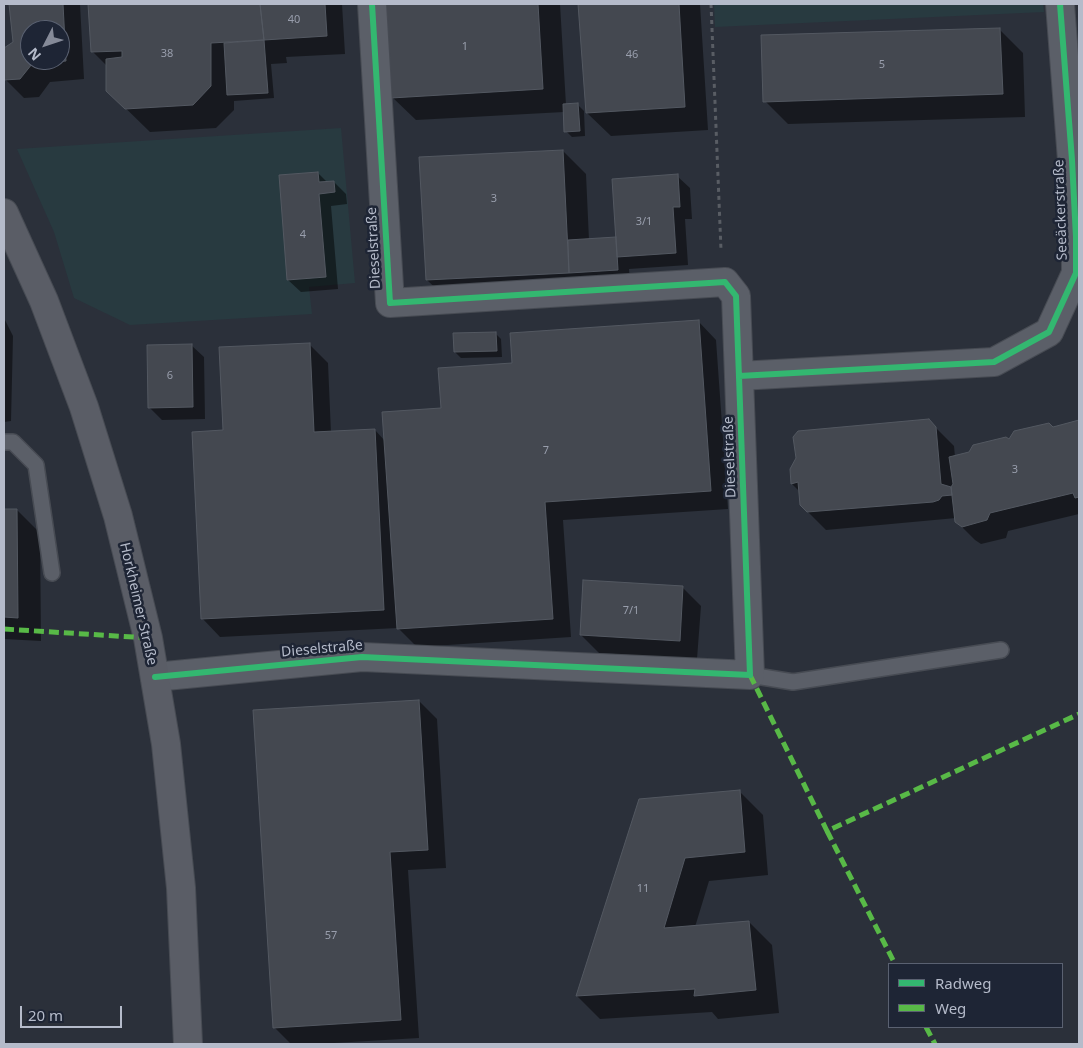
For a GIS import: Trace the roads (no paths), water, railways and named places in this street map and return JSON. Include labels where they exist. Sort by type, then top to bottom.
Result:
[{"type":"main road","name":"Horkheimer Straße","points":[[4,213],[44,301],[84,407],[118,516],[148,638],[166,744],[181,888],[188,1044]]},
{"type":"street","name":"Dieselstraße","points":[[155,677],[362,657],[750,675],[736,296],[725,282],[390,303],[372,4]]},
{"type":"street","name":"Seeäckerstraße","points":[[739,376],[994,362],[1049,332],[1076,273],[1072,160],[1060,4]]},
{"type":"lane","points":[[4,442],[13,442],[36,465],[52,573]]},
{"type":"lane","points":[[750,675],[793,682],[1001,650]]}]
